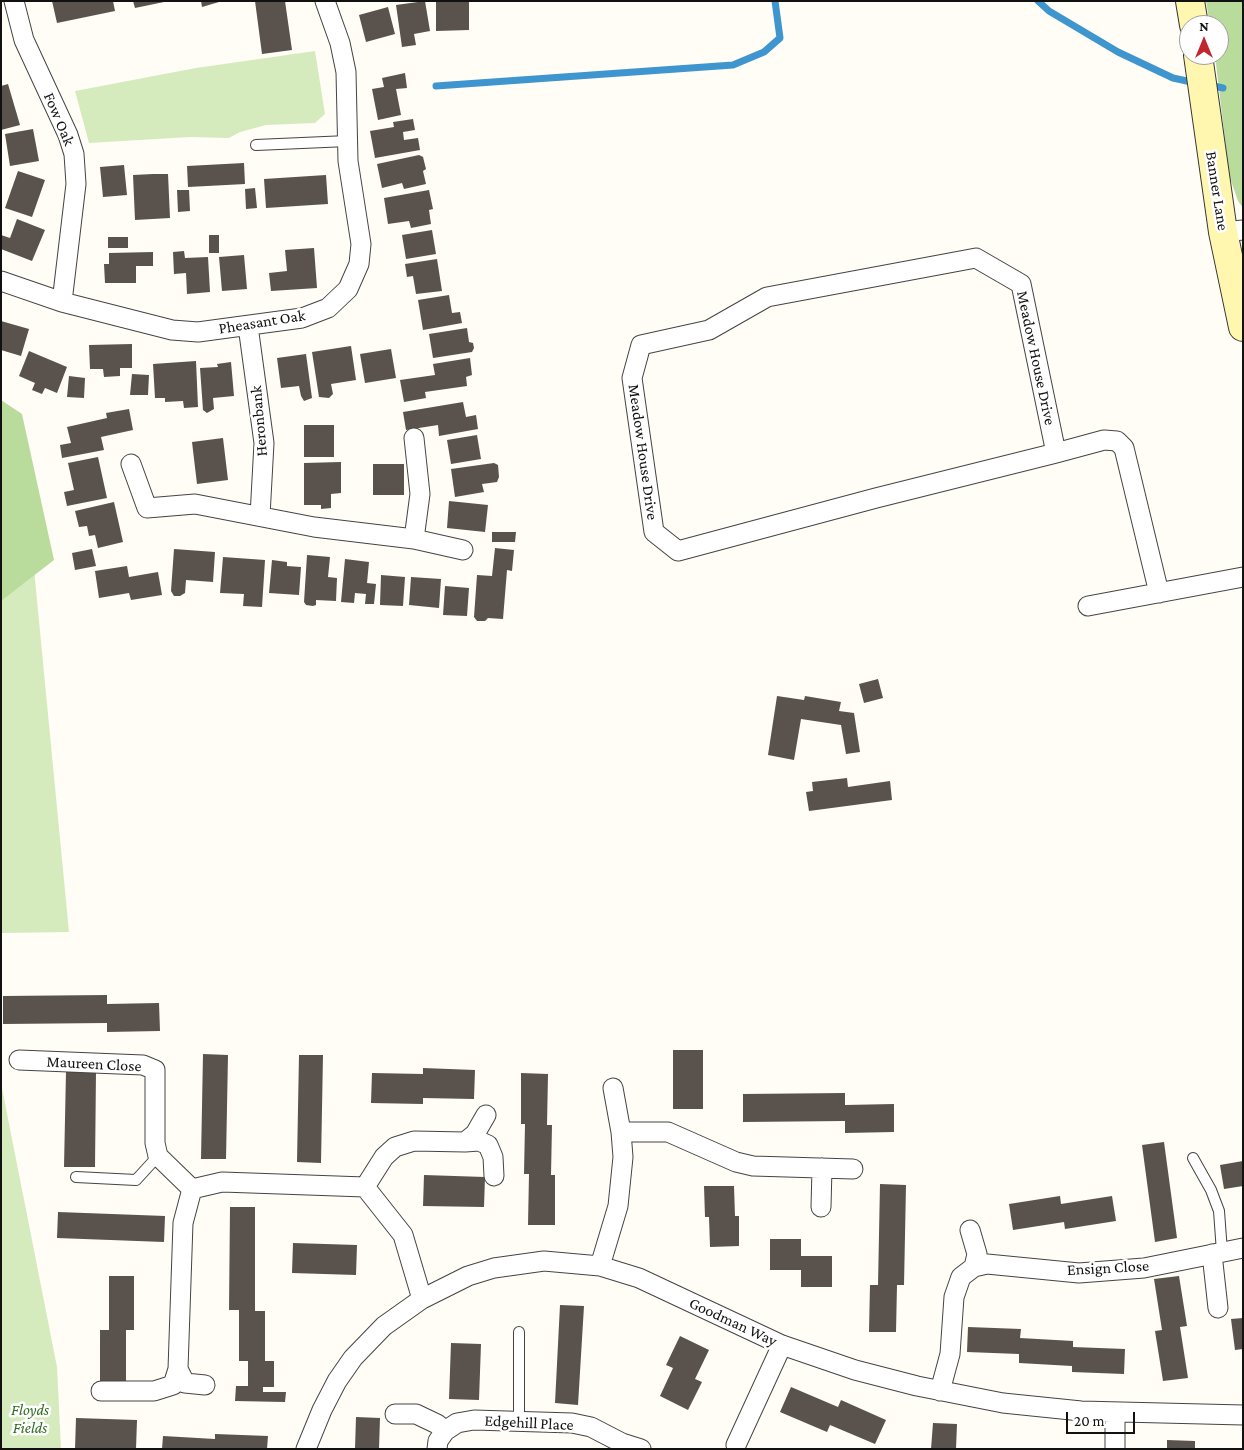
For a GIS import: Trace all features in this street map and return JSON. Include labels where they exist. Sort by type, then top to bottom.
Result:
[{"type":"street","name":"Fow Oak","points":[[14,1],[24,40],[68,134],[74,154],[76,184],[62,302]]},
{"type":"street","name":"Pheasant Oak","points":[[1,281],[62,302],[172,330],[198,332],[248,326],[302,318],[328,308],[348,289],[359,264],[361,244],[348,161],[346,72],[340,43],[325,1]]},
{"type":"street","points":[[1190,1],[1192,15]]},
{"type":"street","name":"Banner Lane","points":[[1199,65],[1209,136],[1233,231],[1243,327]]},
{"type":"street","name":"Meadow House Drive","points":[[1056,453],[1021,284],[976,258],[767,297],[709,330],[641,345],[632,378],[654,532],[678,551],[876,498],[1056,453],[1104,440],[1117,441],[1124,448],[1160,593]]},
{"type":"street","name":"Heronbank","points":[[248,326],[264,443],[260,516]]},
{"type":"street","points":[[414,438],[420,494],[414,539]]},
{"type":"street","points":[[131,464],[147,508],[195,504],[314,527],[414,539],[463,550]]},
{"type":"street","points":[[1088,606],[1243,577]]},
{"type":"street","name":"Maureen Close","points":[[19,1060],[143,1064],[155,1070],[155,1143],[158,1156]]},
{"type":"street","points":[[600,1266],[618,1206],[623,1157],[621,1132],[613,1088]]},
{"type":"street","points":[[465,1142],[475,1134],[486,1115]]},
{"type":"street","points":[[621,1132],[668,1132],[736,1162],[753,1166],[853,1168]]},
{"type":"street","points":[[365,1187],[384,1157],[395,1148],[414,1141],[479,1141],[488,1145],[493,1157],[494,1176]]},
{"type":"street","points":[[158,1156],[192,1189]]},
{"type":"street","points":[[821,1207],[822,1168]]},
{"type":"street","points":[[192,1189],[222,1182],[365,1187],[403,1235],[422,1299]]},
{"type":"street","points":[[101,1391],[154,1391],[173,1385],[178,1369],[183,1223],[192,1189]]},
{"type":"street","points":[[940,1391],[950,1354],[954,1297],[961,1277],[974,1267],[977,1254],[970,1230]]},
{"type":"street","name":"Ensign Close","points":[[974,1267],[987,1264],[1079,1273],[1144,1268],[1243,1248]]},
{"type":"street","points":[[1217,1253],[1218,1308]]},
{"type":"street","name":"Goodman Way","points":[[306,1449],[322,1410],[353,1358],[384,1326],[422,1299],[454,1282],[494,1268],[544,1261],[600,1266],[639,1278],[782,1345],[855,1370],[940,1391],[1003,1403],[1116,1414],[1243,1415]]},
{"type":"street","points":[[734,1448],[782,1345]]},
{"type":"street","points":[[178,1369],[185,1382],[205,1385]]},
{"type":"street","points":[[396,1414],[416,1414],[437,1424],[444,1432],[437,1449]]},
{"type":"street","points":[[1115,1449],[1116,1414]]},
{"type":"street","name":"Edgehill Place","points":[[444,1432],[457,1424],[474,1420],[582,1425],[591,1427],[622,1443],[641,1449]]},
{"type":"lane","points":[[256,145],[348,141]]},
{"type":"lane","points":[[76,1177],[136,1180],[158,1156]]},
{"type":"lane","points":[[1193,1158],[1211,1190],[1219,1210],[1217,1253]]},
{"type":"lane","points":[[519,1332],[519,1421]]},
{"type":"green space","points":[[1206,1],[1243,1],[1243,208],[1238,201],[1229,175],[1216,65],[1229,65],[1229,15],[1208,15]]},
{"type":"green space","points":[[315,51],[325,114],[315,123],[266,125],[240,132],[229,138],[190,137],[89,143],[75,91],[196,68]]},
{"type":"green space","points":[[1,400],[22,414],[54,560],[1,601]]},
{"type":"green space","points":[[34,569],[69,932],[1,933],[1,574]]},
{"type":"green space","name":"Floyds Fields","points":[[1,1083],[57,1367],[61,1449],[1,1449]]},
{"type":"building","points":[[52,1],[113,1],[115,11],[57,23]]},
{"type":"building","points":[[133,1],[164,1],[164,2],[135,8]]},
{"type":"building","points":[[201,1],[219,1],[219,2],[202,7]]},
{"type":"building","points":[[255,1],[285,1],[292,50],[262,54]]},
{"type":"building","points":[[425,1],[430,31],[414,34],[416,45],[402,47],[396,5]]},
{"type":"building","points":[[436,1],[469,1],[469,30],[436,31]]},
{"type":"building","points":[[388,7],[395,34],[366,42],[359,15]]},
{"type":"building","points":[[405,73],[407,88],[396,89],[401,115],[378,120],[372,89],[384,87],[382,78]]},
{"type":"building","points":[[8,84],[20,125],[1,130],[1,86]]},
{"type":"building","points":[[413,119],[415,130],[403,132],[404,140],[418,138],[420,150],[375,158],[370,131],[394,127],[393,122]]},
{"type":"building","points":[[33,129],[39,161],[10,166],[5,134]]},
{"type":"building","points":[[419,155],[423,157],[426,169],[423,171],[426,184],[404,189],[402,183],[382,188],[377,164]]},
{"type":"building","points":[[244,163],[245,184],[188,187],[187,166]]},
{"type":"building","points":[[124,165],[127,195],[103,197],[100,167]]},
{"type":"building","points":[[18,171],[45,180],[32,217],[5,208]]},
{"type":"building","points":[[168,174],[170,218],[135,220],[133,175]]},
{"type":"building","points":[[326,175],[328,204],[266,208],[264,179]]},
{"type":"building","points":[[255,188],[257,208],[246,209],[245,189]]},
{"type":"building","points":[[177,190],[189,190],[190,211],[178,212]]},
{"type":"building","points":[[429,190],[433,209],[429,210],[431,224],[411,228],[409,221],[388,224],[384,198]]},
{"type":"building","points":[[17,219],[45,230],[32,261],[1,249],[1,235],[10,238]]},
{"type":"building","points":[[432,230],[436,254],[406,259],[402,235]]},
{"type":"building","points":[[209,235],[219,235],[219,253],[209,253]]},
{"type":"building","points":[[108,237],[128,237],[128,248],[108,248]]},
{"type":"building","points":[[314,248],[317,288],[271,291],[269,273],[287,271],[285,250]]},
{"type":"building","points":[[184,251],[185,258],[208,257],[210,292],[187,294],[186,273],[174,274],[173,252]]},
{"type":"building","points":[[153,252],[153,266],[136,266],[136,283],[105,283],[104,264],[109,264],[109,253]]},
{"type":"building","points":[[244,255],[247,289],[222,291],[219,257]]},
{"type":"building","points":[[437,259],[442,291],[416,294],[413,276],[407,277],[405,264]]},
{"type":"building","points":[[449,295],[452,313],[460,312],[462,323],[423,330],[418,300]]},
{"type":"building","points":[[1,321],[29,329],[21,356],[1,350]]},
{"type":"building","points":[[467,328],[469,342],[473,343],[474,348],[472,352],[433,358],[429,334]]},
{"type":"building","points":[[132,344],[132,368],[120,368],[120,376],[104,377],[103,369],[90,369],[89,345]]},
{"type":"building","points":[[351,346],[356,380],[331,384],[333,394],[329,398],[319,397],[312,352]]},
{"type":"building","points":[[391,349],[396,378],[365,383],[360,354]]},
{"type":"building","points":[[29,351],[67,367],[57,393],[45,388],[42,394],[32,390],[35,383],[19,376]]},
{"type":"building","points":[[306,354],[312,398],[304,401],[299,386],[281,388],[277,358]]},
{"type":"building","points":[[470,358],[472,375],[466,377],[467,386],[425,392],[426,398],[404,402],[400,380],[435,375],[433,364]]},
{"type":"building","points":[[196,361],[198,407],[184,408],[183,401],[165,402],[165,398],[155,398],[153,364]]},
{"type":"building","points":[[231,362],[234,396],[213,398],[214,409],[207,413],[203,410],[200,368],[218,367],[217,364]]},
{"type":"building","points":[[132,374],[149,375],[148,395],[130,395]]},
{"type":"building","points":[[69,376],[85,378],[84,398],[67,397]]},
{"type":"building","points":[[463,402],[466,417],[476,415],[478,429],[439,436],[438,425],[406,430],[403,412]]},
{"type":"building","points":[[129,409],[133,430],[101,437],[104,450],[62,458],[60,445],[71,443],[67,427],[107,418],[106,413]]},
{"type":"building","points":[[304,425],[334,425],[334,457],[304,457]]},
{"type":"building","points":[[477,435],[481,459],[451,464],[447,440]]},
{"type":"building","points":[[223,438],[228,480],[197,484],[192,442]]},
{"type":"building","points":[[98,457],[107,498],[67,506],[64,492],[74,490],[68,463]]},
{"type":"building","points":[[341,462],[341,493],[331,494],[331,508],[321,509],[321,505],[304,505],[304,463]]},
{"type":"building","points":[[494,463],[498,465],[499,477],[497,482],[482,484],[484,492],[455,497],[451,469]]},
{"type":"building","points":[[373,464],[404,464],[404,495],[373,495]]},
{"type":"building","points":[[449,501],[488,505],[485,532],[447,528]]},
{"type":"building","points":[[114,502],[123,542],[98,548],[95,535],[89,536],[87,526],[79,527],[75,511]]},
{"type":"building","points":[[492,532],[516,532],[515,542],[492,542]]},
{"type":"building","points":[[495,548],[514,550],[512,571],[507,570],[503,619],[488,618],[485,621],[477,621],[474,617],[477,575],[492,576]]},
{"type":"building","points":[[92,549],[96,566],[75,570],[72,553]]},
{"type":"building","points":[[174,549],[215,552],[213,582],[186,580],[185,593],[180,596],[174,596],[171,591]]},
{"type":"building","points":[[307,555],[330,557],[328,577],[337,578],[336,601],[316,600],[316,605],[313,606],[306,605],[304,602]]},
{"type":"building","points":[[223,557],[265,560],[262,607],[243,606],[244,594],[220,593]]},
{"type":"building","points":[[345,559],[369,562],[367,583],[376,584],[374,604],[365,604],[366,594],[355,593],[354,603],[341,602]]},
{"type":"building","points":[[272,560],[287,562],[287,566],[301,567],[299,595],[269,593]]},
{"type":"building","points":[[127,566],[129,577],[158,572],[162,595],[131,600],[129,593],[99,598],[95,571]]},
{"type":"building","points":[[381,575],[405,577],[403,606],[380,605]]},
{"type":"building","points":[[411,577],[441,579],[439,608],[409,605]]},
{"type":"building","points":[[445,586],[469,588],[467,616],[443,615]]},
{"type":"building","points":[[878,679],[883,698],[864,703],[859,684]]},
{"type":"building","points":[[777,696],[804,700],[805,696],[841,702],[839,711],[854,713],[860,752],[846,754],[841,725],[801,719],[794,760],[768,755]]},
{"type":"building","points":[[847,778],[848,787],[890,781],[892,800],[809,811],[806,792],[813,791],[812,782]]},
{"type":"building","points":[[107,995],[107,1004],[159,1003],[160,1031],[107,1032],[107,1023],[3,1024],[3,996]]},
{"type":"building","points":[[673,1050],[703,1050],[703,1109],[673,1109]]},
{"type":"building","points":[[203,1054],[228,1055],[226,1159],[201,1159]]},
{"type":"building","points":[[299,1055],[323,1055],[321,1163],[297,1162]]},
{"type":"building","points":[[423,1068],[475,1070],[474,1099],[423,1098],[423,1104],[371,1103],[372,1073],[423,1074]]},
{"type":"building","points":[[66,1071],[96,1071],[95,1167],[64,1167]]},
{"type":"building","points":[[521,1073],[548,1074],[547,1125],[552,1125],[551,1175],[555,1175],[555,1225],[528,1225],[529,1174],[524,1174],[525,1124],[521,1124]]},
{"type":"building","points":[[845,1093],[845,1105],[894,1104],[894,1132],[845,1133],[845,1121],[743,1122],[743,1094]]},
{"type":"building","points":[[1164,1142],[1177,1238],[1155,1242],[1142,1145]]},
{"type":"building","points":[[1243,1161],[1243,1186],[1224,1189],[1220,1165]]},
{"type":"building","points":[[424,1175],[485,1177],[484,1207],[423,1206]]},
{"type":"building","points":[[880,1184],[906,1185],[904,1285],[897,1285],[896,1332],[869,1332],[870,1285],[878,1285]]},
{"type":"building","points":[[704,1186],[734,1186],[735,1216],[739,1216],[739,1246],[710,1247],[709,1217],[705,1217]]},
{"type":"building","points":[[1060,1196],[1061,1204],[1112,1196],[1116,1221],[1065,1229],[1064,1222],[1013,1230],[1009,1204]]},
{"type":"building","points":[[230,1207],[255,1207],[255,1311],[265,1311],[265,1361],[274,1361],[274,1387],[263,1387],[263,1392],[286,1392],[285,1402],[235,1401],[236,1386],[248,1386],[248,1361],[239,1361],[239,1310],[229,1310]]},
{"type":"building","points":[[58,1212],[165,1216],[164,1242],[57,1238]]},
{"type":"building","points":[[770,1239],[801,1239],[801,1256],[832,1256],[832,1287],[801,1287],[801,1270],[770,1270]]},
{"type":"building","points":[[293,1243],[357,1245],[356,1275],[292,1273]]},
{"type":"building","points":[[109,1276],[134,1276],[134,1330],[126,1330],[126,1383],[100,1383],[100,1330],[109,1330]]},
{"type":"building","points":[[1179,1276],[1187,1326],[1180,1327],[1188,1378],[1163,1381],[1155,1331],[1162,1330],[1154,1279]]},
{"type":"building","points":[[560,1305],[584,1306],[578,1405],[555,1403]]},
{"type":"building","points":[[1243,1318],[1243,1349],[1235,1350],[1231,1319]]},
{"type":"building","points":[[968,1327],[1021,1329],[1020,1338],[1073,1341],[1073,1347],[1125,1349],[1124,1374],[1072,1372],[1072,1366],[1019,1363],[1019,1354],[967,1352]]},
{"type":"building","points":[[680,1336],[709,1350],[695,1379],[702,1382],[688,1410],[660,1396],[673,1368],[666,1365]]},
{"type":"building","points":[[451,1343],[481,1344],[479,1400],[449,1399]]},
{"type":"building","points":[[791,1387],[838,1407],[841,1400],[886,1420],[875,1444],[830,1425],[827,1432],[780,1412]]},
{"type":"building","points":[[356,1417],[380,1418],[379,1449],[355,1449]]},
{"type":"building","points":[[76,1418],[137,1420],[136,1449],[75,1449]]},
{"type":"building","points":[[933,1423],[957,1424],[956,1449],[931,1449]]},
{"type":"building","points":[[215,1434],[268,1436],[267,1449],[162,1449],[163,1436],[215,1439]]},
{"type":"building","points":[[1167,1440],[1195,1441],[1195,1449],[1167,1449]]},
{"type":"waterway","points":[[436,86],[733,65],[764,52],[780,38],[775,1]]},
{"type":"waterway","points":[[1038,1],[1049,11],[1118,52],[1173,78],[1196,83]]},
{"type":"waterway","points":[[1209,85],[1223,88]]}]
